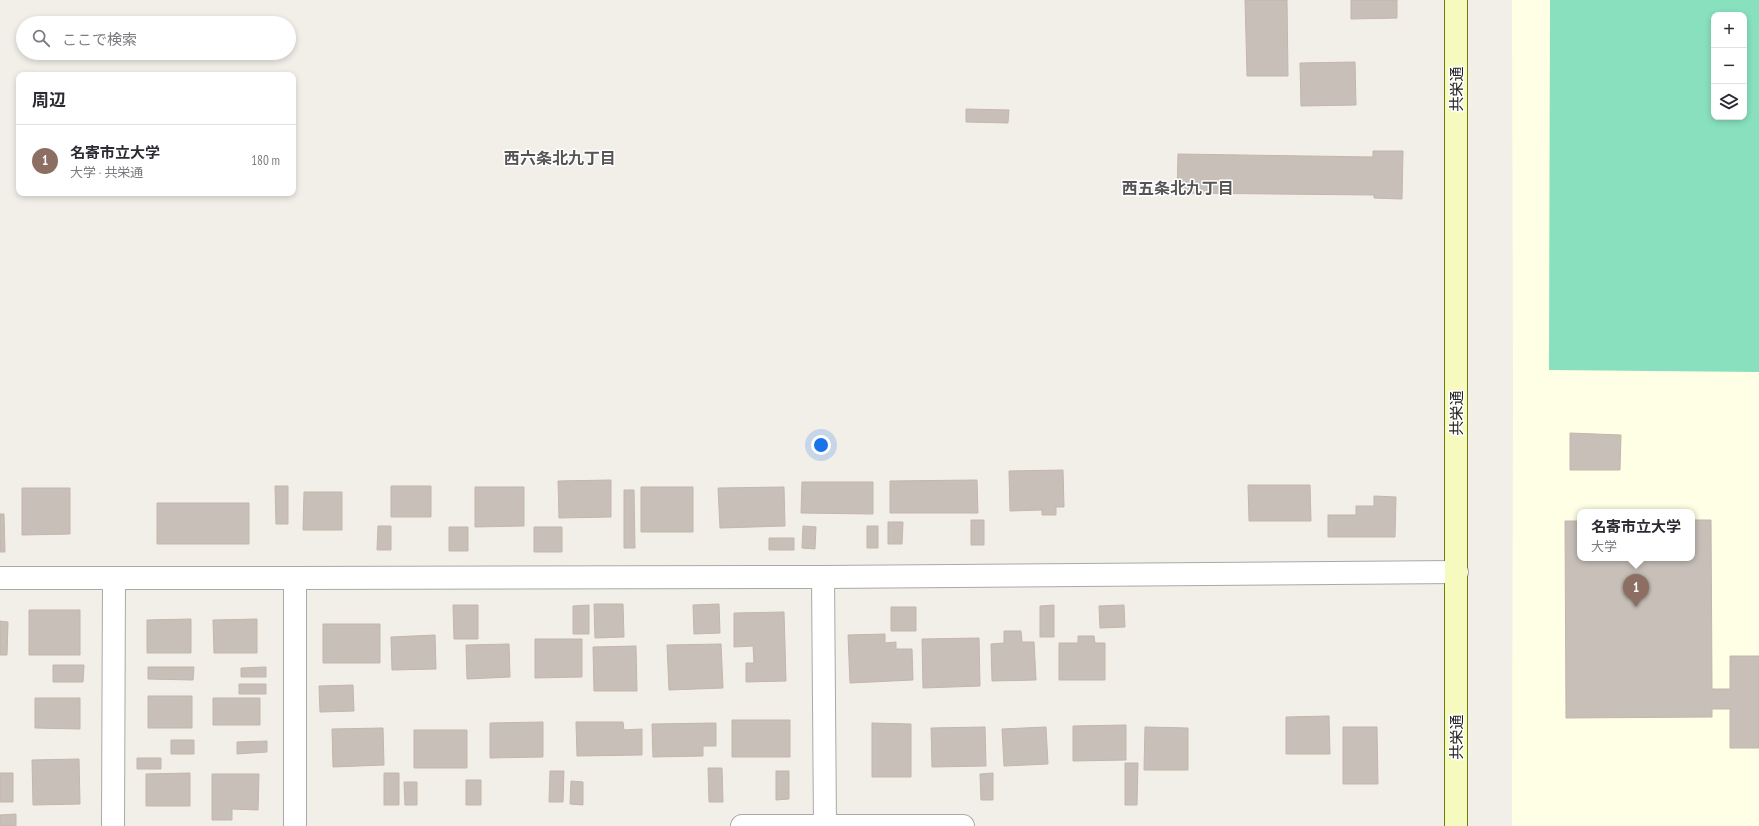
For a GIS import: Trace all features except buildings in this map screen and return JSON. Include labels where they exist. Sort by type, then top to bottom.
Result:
[{"type":"main road","name":"共栄通","points":[[1456,0],[1456,826]]},
{"type":"street","points":[[0,578],[823,577],[1457,572]]},
{"type":"street","points":[[823,577],[825,826]]},
{"type":"street","points":[[113,826],[114,578]]},
{"type":"street","points":[[295,578],[295,826]]},
{"type":"street","points":[[742,826],[963,826]]},
{"type":"shaded area","points":[[1512,0],[1759,0],[1759,826],[1512,826]]},
{"type":"green space","points":[[1550,0],[1759,0],[1759,372],[1549,370]]},
{"type":"place","name":"名寄市立大学","points":[[1636,607]]},
{"type":"district","name":"西六条北九丁目","points":[[560,158]]},
{"type":"district","name":"西五条北九丁目","points":[[1178,188]]}]
